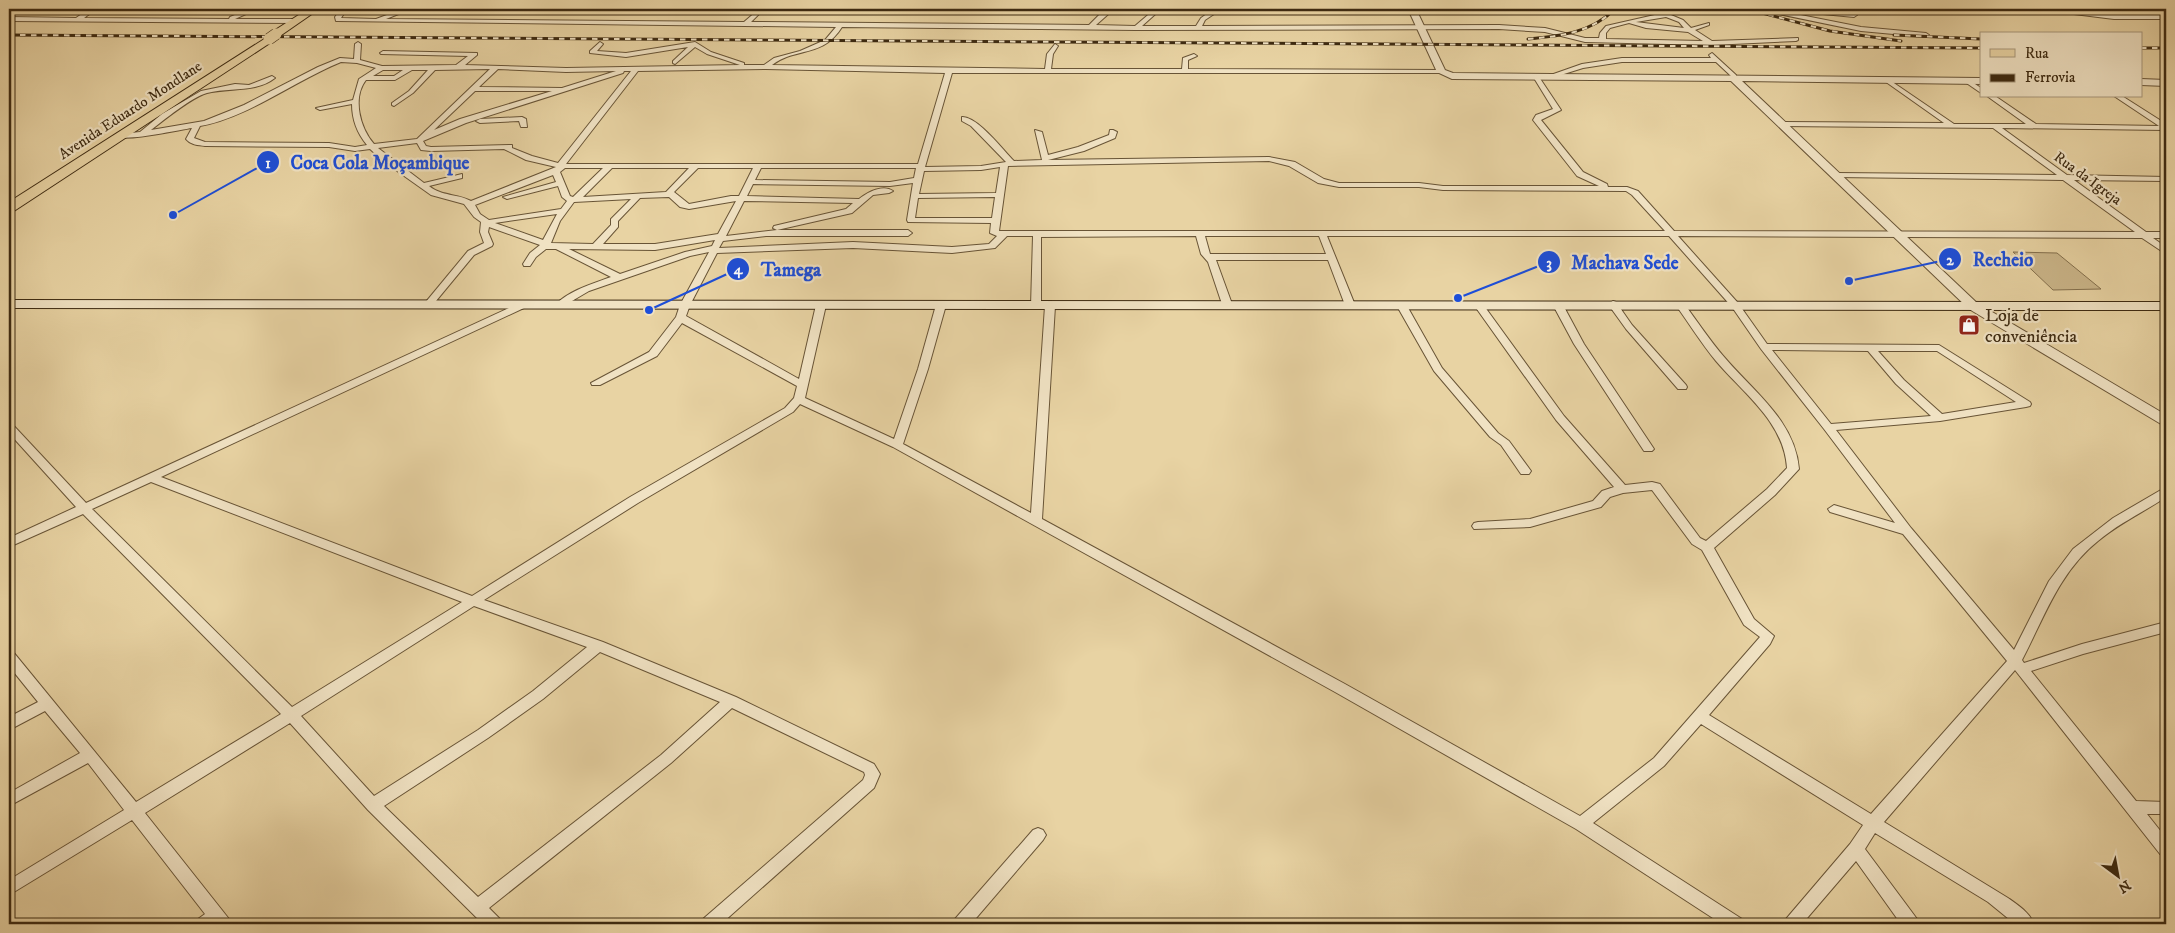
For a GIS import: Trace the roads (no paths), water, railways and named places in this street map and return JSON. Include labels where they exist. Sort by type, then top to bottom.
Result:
[{"type":"main road","name":"Avenida Eduardo Mondlane","points":[[9,208],[314,9]]},
{"type":"main road","points":[[9,304],[560,305],[683,311],[821,305],[1043,306],[1227,304],[1402,306],[1680,304],[2166,306]]},
{"type":"street","points":[[75,20],[93,9]]},
{"type":"street","points":[[228,20],[254,9]]},
{"type":"street","points":[[344,9],[338,20],[373,22],[839,26],[1525,28],[1563,34],[1578,39],[1602,40],[1711,43],[1796,39]]},
{"type":"street","points":[[373,22],[408,9]]},
{"type":"street","points":[[1092,26],[1105,12],[1111,9]]},
{"type":"street","points":[[1136,28],[1158,9]]},
{"type":"street","points":[[1198,27],[1203,19],[1215,12],[1212,9]]},
{"type":"street","points":[[1412,9],[1441,72]]},
{"type":"street","points":[[1792,9],[1853,14],[1857,23],[1864,29]]},
{"type":"street","points":[[1654,10],[1681,21],[1690,30],[1711,43]]},
{"type":"street","points":[[1770,10],[1864,29],[1926,35]]},
{"type":"street","points":[[2060,11],[2114,17],[2166,17]]},
{"type":"street","points":[[745,25],[758,12]]},
{"type":"street","points":[[1602,40],[1601,35],[1604,30],[1647,17],[1667,15]]},
{"type":"street","points":[[9,19],[296,21]]},
{"type":"street","points":[[1182,20],[1186,27]]},
{"type":"street","points":[[1631,22],[1646,26],[1690,30],[1707,24]]},
{"type":"street","points":[[766,67],[776,59],[802,52],[830,39],[839,26]]},
{"type":"street","points":[[357,61],[358,44]]},
{"type":"street","points":[[600,44],[592,52],[617,56],[695,44],[709,53],[753,68]]},
{"type":"street","points":[[675,62],[695,44]]},
{"type":"street","points":[[1048,70],[1050,54],[1055,46]]},
{"type":"street","points":[[383,52],[475,54],[457,68]]},
{"type":"street","points":[[1185,70],[1185,59],[1194,56]]},
{"type":"street","points":[[1548,78],[1582,66],[1615,61],[1714,57],[1734,76],[1734,79],[1973,306],[2166,422]]},
{"type":"street","points":[[120,136],[197,125],[247,107],[335,61],[357,61],[382,68],[636,69],[766,67],[949,71],[1441,72],[1460,77],[1980,81]]},
{"type":"street","points":[[420,140],[437,126],[496,67]]},
{"type":"street","points":[[382,68],[363,78],[360,82],[357,101],[359,130],[370,146],[392,165],[438,195],[471,206],[561,183]]},
{"type":"street","points":[[363,78],[395,78],[411,68]]},
{"type":"street","points":[[394,104],[412,92],[433,68]]},
{"type":"street","points":[[197,125],[190,139],[194,142],[205,144],[355,148],[420,140],[463,121],[571,89],[626,69]]},
{"type":"street","points":[[471,206],[559,168],[636,69]]},
{"type":"street","points":[[949,71],[919,167],[911,219],[996,221]]},
{"type":"street","points":[[142,134],[165,116],[203,92],[235,86],[250,87],[272,78]]},
{"type":"street","points":[[1538,78],[1557,110],[1539,116],[1538,120],[1559,149],[1585,178],[1600,185],[1621,189]]},
{"type":"street","points":[[1888,80],[1951,125]]},
{"type":"street","points":[[1967,81],[1980,90]]},
{"type":"street","points":[[2142,82],[2166,82]]},
{"type":"street","points":[[473,89],[571,89]]},
{"type":"street","points":[[1993,98],[2035,127]]},
{"type":"street","points":[[2120,98],[2166,128]]},
{"type":"street","points":[[320,108],[357,101]]},
{"type":"street","points":[[463,121],[522,119],[524,125]]},
{"type":"street","points":[[965,119],[974,124],[1008,163]]},
{"type":"street","points":[[1782,124],[2166,128]]},
{"type":"street","name":"Rua da Igreja","points":[[1994,126],[2166,251]]},
{"type":"street","points":[[1038,132],[1041,160]]},
{"type":"street","points":[[1041,160],[1098,143],[1112,136],[1113,132]]},
{"type":"street","points":[[420,140],[424,148],[431,149],[509,148],[529,158],[559,168],[981,168],[1041,160],[1269,159],[1292,164],[1321,181],[1339,185],[1419,185],[1443,188],[1627,189],[1635,193],[1735,305],[1764,347],[1828,427],[1906,532],[2018,665],[2166,849]]},
{"type":"street","points":[[1008,163],[1000,195],[994,234],[1322,233],[2166,236]]},
{"type":"street","points":[[527,264],[545,245],[554,224],[564,211],[609,167]]},
{"type":"street","points":[[668,194],[695,167]]},
{"type":"street","points":[[596,383],[654,354],[672,331],[758,167]]},
{"type":"street","points":[[559,168],[566,198],[574,200],[668,194],[674,196],[685,206],[741,198],[861,201]]},
{"type":"street","points":[[1836,175],[2166,179]]},
{"type":"street","points":[[424,185],[459,176]]},
{"type":"street","points":[[750,182],[883,184],[916,180]]},
{"type":"street","points":[[560,305],[578,292],[717,244],[849,211],[871,193],[889,191]]},
{"type":"street","points":[[915,196],[1000,195]]},
{"type":"street","points":[[596,246],[615,225],[616,217],[637,197]]},
{"type":"street","points":[[471,206],[475,214],[512,233],[545,245],[559,247],[655,247],[717,244],[853,245],[952,250],[992,246],[1004,234]]},
{"type":"street","points":[[487,221],[564,211]]},
{"type":"street","points":[[428,305],[471,253],[489,244],[484,232],[487,221]]},
{"type":"street","points":[[766,233],[908,233]]},
{"type":"street","points":[[1322,233],[1350,306]]},
{"type":"street","points":[[1036,520],[1043,306],[1037,234]]},
{"type":"street","points":[[1200,234],[1205,254],[1212,261],[1227,304]]},
{"type":"street","points":[[559,247],[620,278]]},
{"type":"street","points":[[1208,257],[1332,258]]},
{"type":"street","points":[[1612,304],[1629,327],[1682,387]]},
{"type":"street","points":[[1680,304],[1726,366],[1758,398],[1785,438],[1793,453],[1794,461],[1793,469],[1771,492],[1707,547]]},
{"type":"street","points":[[9,543],[523,305]]},
{"type":"street","points":[[9,888],[133,810],[291,715],[634,500],[789,410],[799,399],[821,305]]},
{"type":"street","points":[[897,445],[923,369],[941,305]]},
{"type":"street","points":[[1479,305],[1560,418],[1622,490]]},
{"type":"street","points":[[1558,305],[1579,344],[1648,449]]},
{"type":"street","points":[[1402,306],[1438,369],[1494,436],[1505,443],[1525,471]]},
{"type":"street","points":[[683,311],[689,323],[802,385]]},
{"type":"street","points":[[1764,347],[1939,348],[2026,404],[1940,418],[1828,427]]},
{"type":"street","points":[[1870,347],[1900,382],[1940,418]]},
{"type":"street","points":[[799,399],[897,445],[1036,520],[1581,824],[1736,924]]},
{"type":"street","points":[[9,428],[84,508],[291,715],[373,805],[494,924]]},
{"type":"street","points":[[150,477],[473,601],[598,646],[731,701],[869,768],[873,774],[869,784],[709,924]]},
{"type":"street","points":[[1478,526],[1530,523],[1597,504],[1606,494],[1622,490],[1656,487],[1696,540],[1707,547],[1749,622],[1766,636],[1765,641],[1660,762],[1581,824]]},
{"type":"street","points":[[1792,924],[1856,849],[1874,823],[2018,665],[2039,608],[2055,580],[2070,560],[2091,540],[2135,509],[2156,500],[2166,491]]},
{"type":"street","points":[[1834,509],[1906,532]]},
{"type":"street","points":[[2018,665],[2166,627]]},
{"type":"street","points":[[373,805],[483,734],[538,695],[598,646]]},
{"type":"street","points":[[9,657],[133,810],[214,921]]},
{"type":"street","points":[[478,908],[666,759],[731,701]]},
{"type":"street","points":[[9,724],[48,703]]},
{"type":"street","points":[[1700,716],[1997,900],[2020,917],[2026,924]]},
{"type":"street","points":[[9,800],[90,755]]},
{"type":"street","points":[[2133,807],[2166,808]]},
{"type":"street","points":[[961,924],[1038,835]]},
{"type":"street","points":[[1856,849],[1911,924]]},
{"type":"railway","points":[[1528,39],[1574,32],[1596,23],[1615,9]]},
{"type":"railway","points":[[1747,9],[1830,31],[1901,41]]},
{"type":"railway","points":[[9,35],[1980,48]]},
{"type":"railway","points":[[1894,35],[1980,39]]},
{"type":"railway","points":[[2142,48],[2166,48]]},
{"type":"place","name":"Coca Cola Moçambique","points":[[173,215]]},
{"type":"place","name":"Recheio","points":[[1849,281]]},
{"type":"place","name":"Machava Sede","points":[[1458,298]]},
{"type":"place","name":"Tamega","points":[[649,310]]},
{"type":"place","name":"Loja de conveniência","points":[[1969,325]]}]
